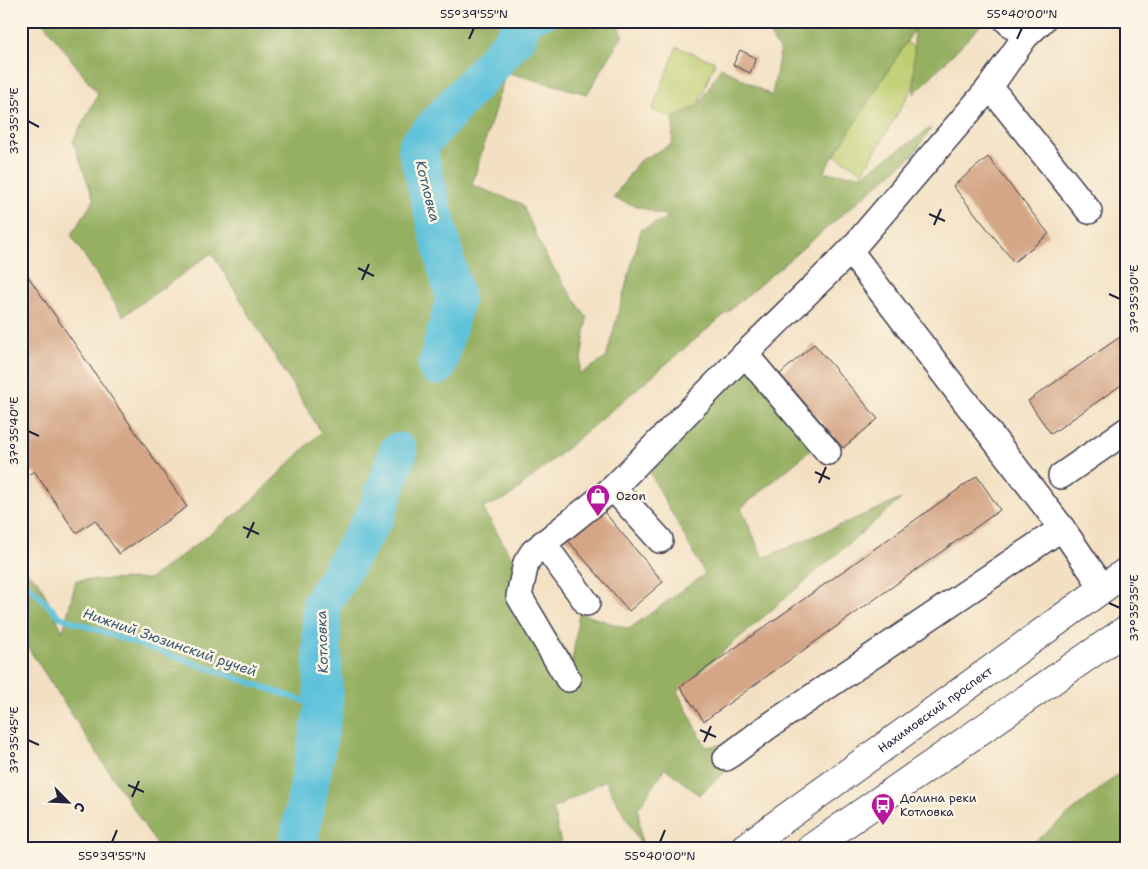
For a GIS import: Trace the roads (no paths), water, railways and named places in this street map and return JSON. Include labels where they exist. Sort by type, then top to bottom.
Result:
[{"type":"main road","name":"Нахимовский проспект","points":[[744,848],[1127,572]]},
{"type":"main road","points":[[811,848],[1127,629]]},
{"type":"lane","points":[[568,679],[519,596],[526,563],[533,552],[613,488],[850,251],[990,87],[1024,27]]},
{"type":"lane","points":[[990,87],[1089,211]]},
{"type":"lane","points":[[850,251],[1062,528],[1103,588]]},
{"type":"lane","points":[[745,354],[828,452]]},
{"type":"lane","points":[[1061,476],[1127,430]]},
{"type":"lane","points":[[613,488],[660,540]]},
{"type":"lane","points":[[726,758],[766,728],[1062,528]]},
{"type":"lane","points":[[543,543],[587,603]]},
{"type":"waterway","name":"Котловка","points":[[437,366],[455,299],[417,147],[518,35],[521,21]]},
{"type":"waterway","points":[[518,35],[561,21]]},
{"type":"waterway","name":"Котловка","points":[[299,848],[298,844],[324,708],[321,605],[378,510],[398,452]]},
{"type":"waterway","name":"Нижний Зюзинский ручей","points":[[21,578],[60,617],[324,708]]},
{"type":"place","name":"Ozon","points":[[598,517]]},
{"type":"place","name":"Долина реки Котловка","points":[[883,826]]}]
